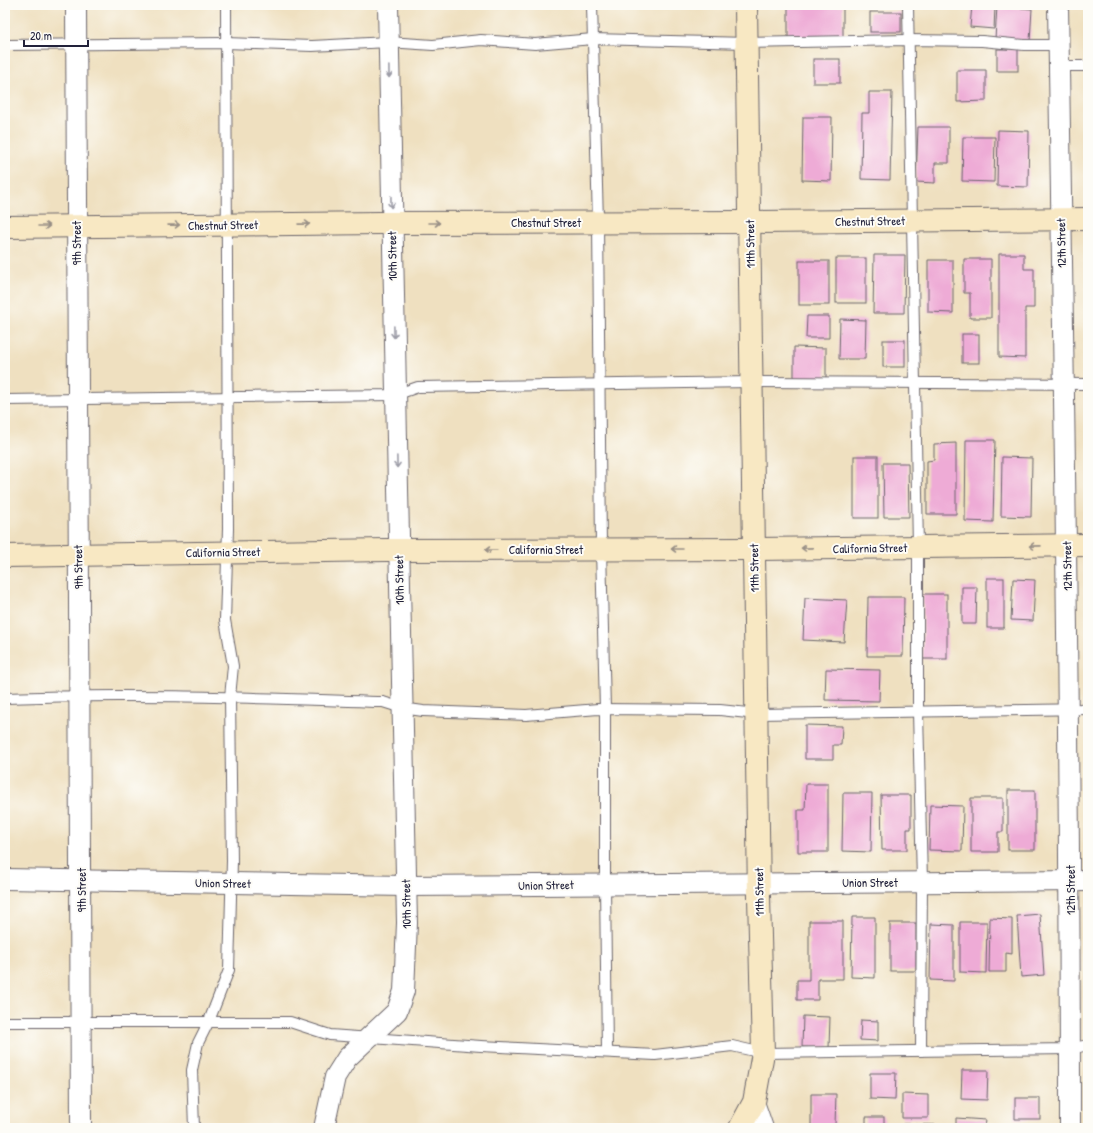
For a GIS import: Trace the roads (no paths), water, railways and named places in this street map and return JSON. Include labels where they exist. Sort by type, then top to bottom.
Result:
[{"type":"street","name":"9th Street","points":[[76,5],[81,1128]]},
{"type":"street","name":"10th Street","points":[[324,1128],[334,1077],[347,1058],[397,1011],[404,991],[407,923],[405,886],[388,5]]},
{"type":"street","name":"11th Street","points":[[746,5],[759,883],[763,1053],[754,1102],[763,1128]]},
{"type":"street","name":"12th Street","points":[[1058,5],[1064,384],[1077,545],[1068,710],[1079,881],[1079,1047],[1070,1128]]},
{"type":"street","name":"Chestnut Street","points":[[5,227],[226,224],[1088,219]]},
{"type":"street","name":"California Street","points":[[5,556],[399,550],[754,549],[1077,545]]},
{"type":"street","name":"Union Street","points":[[5,879],[405,886],[1079,881]]},
{"type":"street","points":[[740,1128],[754,1102]]},
{"type":"lane","points":[[194,1128],[192,1070],[198,1043],[209,1021],[229,970],[232,883],[230,697],[232,666],[225,620],[228,552],[226,5]]},
{"type":"lane","points":[[592,5],[598,222],[601,549],[605,709],[607,1052]]},
{"type":"lane","points":[[908,5],[918,547],[918,712],[922,882],[922,1051]]},
{"type":"lane","points":[[5,45],[226,43],[312,46],[388,42],[433,44],[481,40],[535,44],[593,39],[747,43],[908,40],[982,41],[1024,45],[1059,45]]},
{"type":"lane","points":[[1059,66],[1088,66]]},
{"type":"lane","points":[[5,400],[395,395],[418,388],[599,384],[752,382],[1088,384]]},
{"type":"lane","points":[[5,698],[80,695],[230,697],[383,702],[402,708],[423,711],[526,715],[605,709],[720,710],[757,714],[1088,709]]},
{"type":"lane","points":[[5,1022],[290,1022],[330,1035],[481,1046],[655,1055],[732,1046],[763,1053],[1079,1047]]}]
